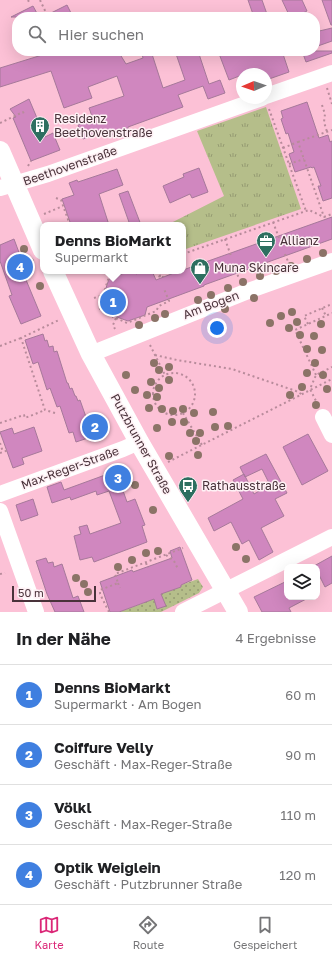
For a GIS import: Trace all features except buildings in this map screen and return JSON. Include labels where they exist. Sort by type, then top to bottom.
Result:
[{"type":"main road","points":[[0,151],[7,186],[40,245]]},
{"type":"main road","name":"Putzbrunner Straße","points":[[54,274],[91,354],[139,442],[238,612]]},
{"type":"street","name":"Beethovenstraße","points":[[272,97],[332,73]]},
{"type":"street","name":"Beethovenstraße","points":[[7,186],[48,174],[253,104]]},
{"type":"street","name":"Am Bogen","points":[[91,354],[248,291],[332,261]]},
{"type":"street","points":[[324,417],[332,435]]},
{"type":"street","name":"Max-Reger-Straße","points":[[0,494],[139,442]]},
{"type":"street","points":[[0,511],[36,612]]},
{"type":"street","points":[[183,612],[226,592],[332,537]]},
{"type":"path","points":[[40,0],[46,12]]},
{"type":"path","points":[[266,104],[306,211]]},
{"type":"path","points":[[322,105],[325,114],[324,122],[327,132]]},
{"type":"path","points":[[0,123],[23,112],[24,114]]},
{"type":"path","points":[[81,122],[95,117]]},
{"type":"path","points":[[283,148],[332,130]]},
{"type":"path","points":[[298,142],[324,217]]},
{"type":"path","points":[[289,164],[304,159]]},
{"type":"path","points":[[56,198],[61,200],[69,222]]},
{"type":"path","points":[[39,215],[63,206]]},
{"type":"path","points":[[186,253],[309,210],[324,217],[332,214]]},
{"type":"path","points":[[273,222],[279,238]]},
{"type":"path","points":[[225,239],[231,256]]},
{"type":"path","points":[[236,270],[240,278]]},
{"type":"path","points":[[108,274],[109,277],[103,295],[113,317],[127,323],[156,312],[159,306],[169,301]]},
{"type":"path","points":[[158,274],[159,277],[163,275],[163,277]]},
{"type":"path","points":[[164,289],[170,304]]},
{"type":"path","points":[[94,298],[103,295]]},
{"type":"path","points":[[308,324],[304,316],[332,304]]},
{"type":"path","points":[[99,309],[108,306]]},
{"type":"path","points":[[322,308],[326,316]]},
{"type":"path","points":[[316,375],[295,330],[332,313]]},
{"type":"path","points":[[115,329],[113,325],[116,318]]},
{"type":"path","points":[[0,346],[21,338],[56,321]]},
{"type":"path","points":[[21,338],[45,410]]},
{"type":"path","points":[[150,345],[165,375]]},
{"type":"path","points":[[155,355],[232,369],[289,388],[303,395]]},
{"type":"path","points":[[324,417],[310,390],[316,375],[332,368]]},
{"type":"path","points":[[177,373],[182,375],[187,378],[194,388],[194,399],[192,405],[183,413],[171,415],[165,413],[160,410],[154,400],[154,388],[160,378],[165,375],[177,373]]},
{"type":"path","points":[[155,469],[332,379]]},
{"type":"path","points":[[0,423],[24,415],[25,418],[45,410],[55,413]]},
{"type":"path","points":[[183,413],[202,445]]},
{"type":"path","points":[[0,443],[2,452],[9,450]]},
{"type":"path","points":[[120,588],[115,574],[188,547]]},
{"type":"path","points":[[166,555],[174,561],[178,569]]},
{"type":"path","points":[[146,563],[148,568]]},
{"type":"path","points":[[0,574],[5,573]]},
{"type":"path","points":[[109,612],[100,594],[100,590],[118,583]]},
{"type":"green space","points":[[266,107],[301,209],[186,249],[186,222],[173,222],[224,196],[197,131]]},
{"type":"green space","points":[[198,579],[203,587],[199,593],[161,612],[119,612],[144,603],[142,596],[181,587],[181,585]]},
{"type":"place","name":"Residenz Beethovenstraße","points":[[40,143]]},
{"type":"place","name":"Allianz","points":[[266,258]]},
{"type":"place","name":"Optik Weiglein","points":[[20,267]]},
{"type":"place","name":"Muna Skincare","points":[[200,285]]},
{"type":"place","name":"Denns BioMarkt","points":[[113,302]]},
{"type":"place","name":"Coiffure Velly","points":[[95,427]]},
{"type":"place","name":"Völkl","points":[[118,478]]},
{"type":"place","name":"Rathausstraße","points":[[188,503]]}]
